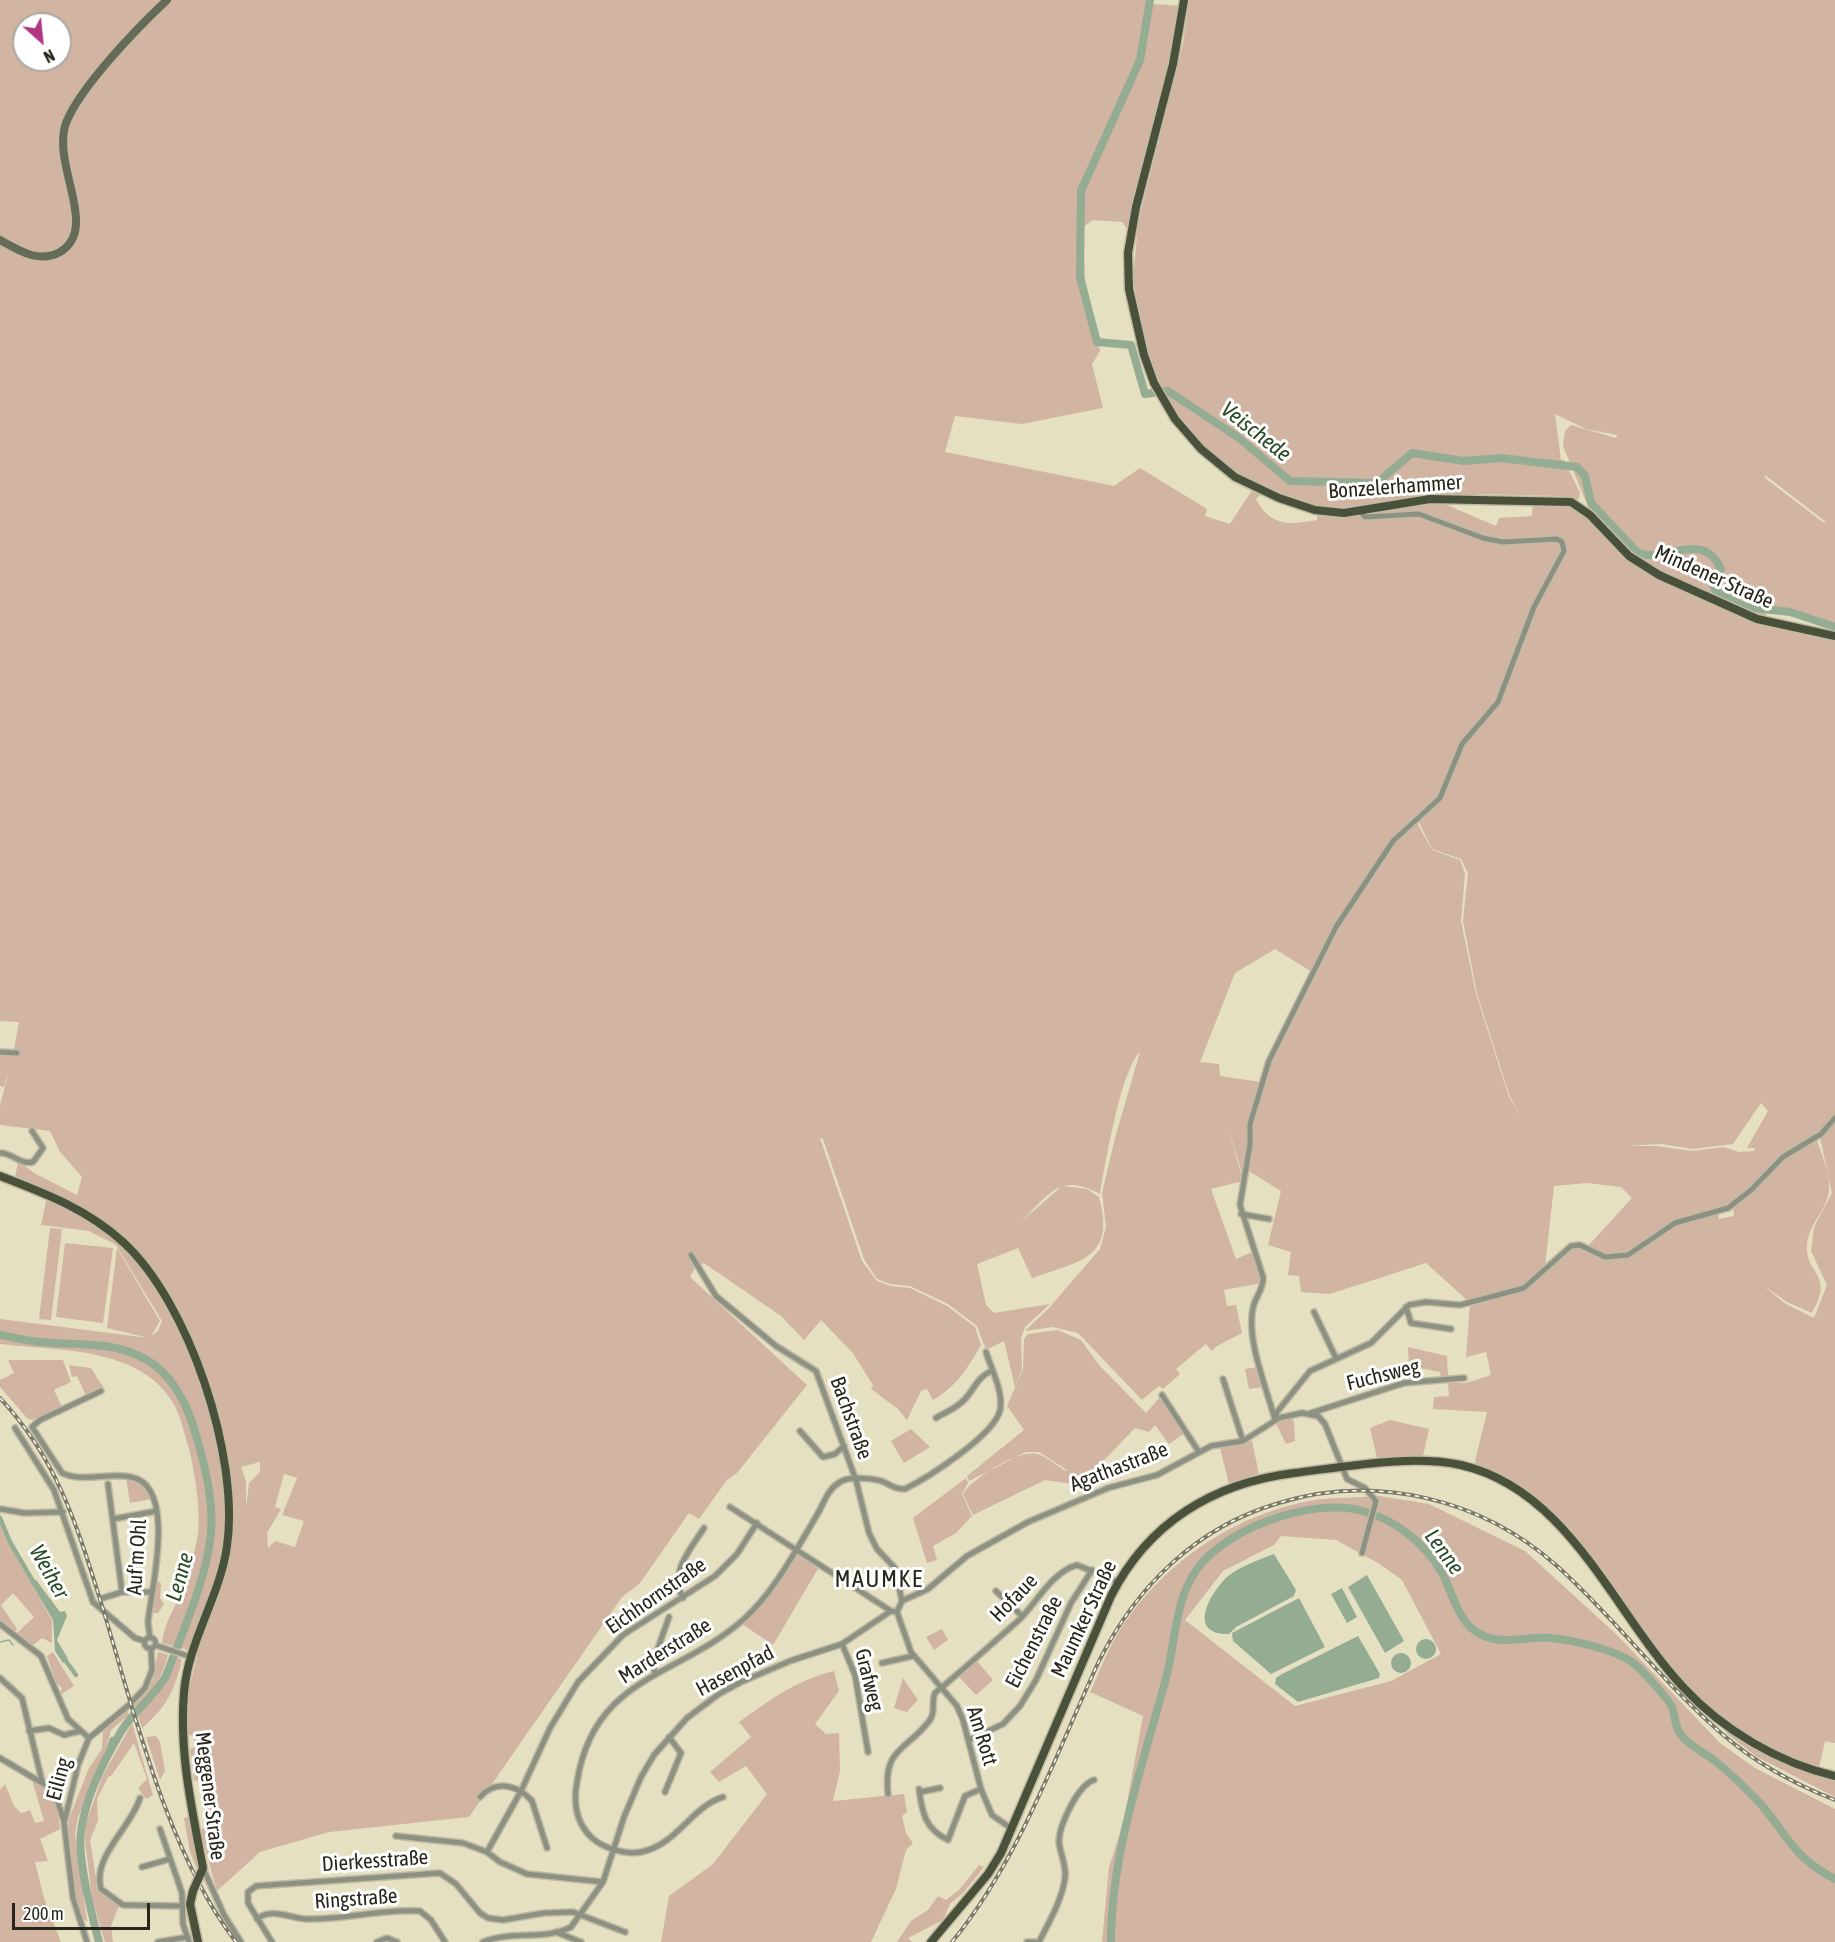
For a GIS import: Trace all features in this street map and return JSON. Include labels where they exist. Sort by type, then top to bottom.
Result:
[{"type":"main road","points":[[0,240],[25,253],[40,257],[54,255],[70,243],[77,219],[62,146],[70,113],[84,90],[168,0]]},
{"type":"main road","name":"Bonzelerhammer","points":[[1184,0],[1173,64],[1134,213],[1128,253],[1129,288],[1154,383],[1161,398],[1195,443],[1223,468],[1245,483],[1315,510],[1332,513],[1360,511],[1430,499],[1559,500],[1579,506],[1595,521]]},
{"type":"main road","name":"Mindener Straße","points":[[1595,521],[1629,556],[1659,575],[1757,619],[1835,636]]},
{"type":"main road","name":"Meggener Straße","points":[[0,1176],[54,1197],[106,1228],[133,1251],[155,1277],[171,1303],[190,1346],[220,1441],[229,1496],[227,1546],[218,1585],[206,1618],[187,1656],[184,1690],[183,1737],[189,1790],[204,1873],[193,1891],[190,1904],[198,1942]]},
{"type":"main road","name":"Maumker Straße","points":[[932,1942],[988,1875],[1001,1853],[1118,1582],[1131,1562],[1154,1535],[1176,1516],[1228,1488],[1263,1478],[1422,1461],[1458,1465],[1486,1473],[1515,1487],[1539,1505],[1574,1543],[1674,1678],[1693,1698],[1725,1725],[1777,1754],[1835,1776]]},
{"type":"street","points":[[1275,1420],[1253,1334],[1253,1308],[1263,1284],[1263,1277],[1241,1214],[1240,1196],[1246,1166],[1250,1124],[1269,1061],[1331,935],[1393,841],[1445,790],[1462,744],[1493,709],[1501,695],[1534,607],[1564,551],[1562,542],[1557,539],[1503,542],[1483,538],[1430,516],[1365,517],[1360,511]]},
{"type":"street","points":[[0,1052],[17,1053]]},
{"type":"street","points":[[1275,1420],[1277,1412],[1310,1371],[1377,1338],[1406,1307],[1418,1302],[1463,1304],[1524,1288],[1571,1246],[1580,1245],[1605,1257],[1628,1255],[1671,1225],[1728,1208],[1751,1190],[1783,1157],[1821,1134],[1835,1118]]},
{"type":"street","points":[[0,1153],[8,1154],[26,1163],[33,1162],[43,1148],[32,1131]]},
{"type":"street","points":[[1241,1214],[1269,1219]]},
{"type":"street","name":"Bachstraße","points":[[691,1255],[716,1296],[776,1346],[816,1371],[856,1480],[868,1533],[877,1550],[897,1571],[902,1601]]},
{"type":"street","points":[[1406,1307],[1411,1323],[1451,1329]]},
{"type":"street","points":[[1314,1312],[1336,1358]]},
{"type":"street","points":[[856,1480],[883,1482],[896,1489],[905,1489],[973,1444],[1000,1412],[1000,1399],[986,1352]]},
{"type":"street","points":[[936,1418],[966,1399],[980,1376],[992,1371]]},
{"type":"street","name":"Fuchsweg","points":[[1311,1413],[1404,1383],[1464,1378]]},
{"type":"street","points":[[1223,1379],[1243,1441]]},
{"type":"street","name":"Auf'm Ohl","points":[[101,1391],[32,1427],[62,1473],[76,1477],[116,1476],[138,1479],[151,1492],[159,1523],[147,1640]]},
{"type":"street","points":[[1162,1395],[1199,1452]]},
{"type":"street","points":[[1311,1413],[1318,1416],[1325,1424],[1342,1468],[1351,1482],[1371,1493],[1376,1501],[1376,1508],[1362,1553]]},
{"type":"street","name":"Agathastraße","points":[[902,1601],[928,1589],[967,1557],[1028,1522],[1108,1488],[1157,1475],[1214,1445],[1243,1441],[1275,1420],[1311,1413]]},
{"type":"street","points":[[15,1428],[54,1490],[93,1602],[135,1638],[147,1640],[155,1647]]},
{"type":"street","points":[[800,1431],[823,1457],[835,1454],[844,1446]]},
{"type":"street","name":"Marderstraße","points":[[613,1849],[594,1840],[579,1821],[575,1797],[579,1766],[590,1735],[613,1704],[632,1687],[723,1635],[744,1619],[763,1598],[830,1490],[844,1479],[856,1480]]},
{"type":"street","points":[[108,1484],[122,1592]]},
{"type":"street","points":[[730,1507],[894,1612],[902,1601]]},
{"type":"street","points":[[1,1509],[24,1513],[63,1512]]},
{"type":"street","points":[[113,1519],[157,1511]]},
{"type":"street","name":"Eichhornstraße","points":[[488,1852],[521,1791],[550,1728],[584,1675],[623,1635],[705,1585],[728,1565],[757,1524]]},
{"type":"street","points":[[683,1598],[678,1590],[678,1575],[704,1528]]},
{"type":"street","name":"Hofaue","points":[[942,1687],[1022,1616],[1065,1570],[1077,1565],[1118,1582]]},
{"type":"street","name":"Eichenstraße","points":[[969,1740],[1004,1724],[1020,1706],[1036,1680],[1071,1603],[1092,1570]]},
{"type":"street","points":[[996,1591],[1022,1616]]},
{"type":"street","points":[[103,1598],[122,1592],[152,1592]]},
{"type":"street","name":"Grafweg","points":[[868,1752],[855,1675],[842,1644],[894,1612]]},
{"type":"street","name":"Am Rott","points":[[894,1612],[913,1656],[957,1706],[969,1740],[981,1789],[995,1819],[1012,1829]]},
{"type":"street","points":[[656,1673],[653,1662],[669,1617]]},
{"type":"street","points":[[0,1624],[41,1656],[47,1664],[60,1705],[68,1719],[89,1738]]},
{"type":"street","points":[[147,1640],[145,1646],[187,1656]]},
{"type":"street","name":"Hasenpfad","points":[[580,1915],[603,1882],[613,1849],[641,1777],[654,1755],[669,1737],[698,1710],[734,1686],[790,1661],[842,1644]]},
{"type":"street","name":"Eiling","points":[[87,1942],[73,1898],[64,1823],[78,1765],[89,1738],[129,1705],[145,1688],[152,1670],[155,1647]]},
{"type":"street","points":[[882,1663],[913,1656]]},
{"type":"street","points":[[0,1678],[22,1698],[42,1781]]},
{"type":"street","points":[[888,1794],[886,1777],[892,1756],[930,1720],[934,1712],[934,1695],[942,1687]]},
{"type":"street","points":[[29,1731],[49,1728],[64,1735],[80,1731]]},
{"type":"street","points":[[665,1792],[667,1783],[678,1766],[681,1753],[669,1737]]},
{"type":"street","points":[[0,1758],[42,1781],[56,1797],[64,1823]]},
{"type":"street","points":[[1027,1942],[1037,1942],[1060,1895],[1066,1876],[1059,1840],[1062,1829],[1081,1788],[1094,1780]]},
{"type":"street","points":[[480,1797],[487,1790],[500,1786],[507,1785],[521,1791],[532,1801],[548,1848]]},
{"type":"street","points":[[940,1788],[919,1790],[925,1821],[930,1828],[948,1840],[962,1800],[970,1792],[981,1789]]},
{"type":"street","points":[[613,1849],[636,1852],[660,1845],[712,1802],[723,1797]]},
{"type":"street","points":[[140,1798],[105,1858],[100,1875],[101,1889],[123,1905],[182,1906]]},
{"type":"street","points":[[158,1942],[189,1940],[183,1924],[182,1893],[160,1829]]},
{"type":"street","points":[[396,1836],[464,1843],[488,1852],[500,1862],[527,1874],[603,1882]]},
{"type":"street","points":[[142,1867],[170,1859]]},
{"type":"street","points":[[204,1873],[224,1915],[241,1942]]},
{"type":"street","name":"Dierkesstraße","points":[[272,1942],[256,1919],[246,1896],[250,1888],[440,1873],[456,1884],[480,1913],[488,1918],[503,1920],[560,1912],[580,1915]]},
{"type":"street","name":"Ringstraße","points":[[256,1919],[271,1913],[303,1919],[340,1919],[420,1911],[431,1920],[445,1942]]},
{"type":"street","points":[[483,1942],[496,1937],[554,1932],[571,1927],[580,1915],[625,1932]]},
{"type":"street","points":[[554,1932],[581,1942]]},
{"type":"street","points":[[377,1942],[387,1938],[397,1942]]},
{"type":"shaded area","points":[[0,0],[1147,0],[1153,4],[1181,6],[1160,104],[1127,229],[1122,222],[1093,220],[1083,227],[1085,282],[1100,351],[1092,364],[1103,408],[1022,424],[955,416],[945,452],[1114,486],[1140,468],[1207,509],[1205,516],[1230,524],[1252,490],[1261,494],[1256,499],[1268,515],[1289,523],[1317,520],[1318,514],[1346,515],[1416,503],[1440,502],[1496,526],[1499,518],[1532,516],[1533,502],[1565,504],[1576,508],[1618,550],[1639,566],[1745,618],[1835,639],[1835,1115],[1816,1133],[1780,1157],[1736,1200],[1712,1213],[1676,1223],[1718,1214],[1719,1219],[1734,1216],[1733,1208],[1779,1162],[1813,1141],[1817,1141],[1826,1165],[1820,1137],[1835,1120],[1835,1743],[1825,1741],[1819,1768],[1739,1730],[1696,1699],[1669,1668],[1563,1526],[1538,1502],[1509,1481],[1477,1466],[1475,1461],[1487,1412],[1433,1409],[1434,1397],[1449,1396],[1448,1383],[1466,1383],[1491,1375],[1486,1352],[1466,1357],[1470,1304],[1525,1289],[1573,1247],[1583,1248],[1610,1258],[1639,1252],[1637,1248],[1624,1254],[1612,1255],[1588,1246],[1632,1198],[1621,1187],[1587,1183],[1554,1186],[1545,1267],[1525,1286],[1468,1301],[1426,1263],[1330,1294],[1301,1292],[1299,1276],[1288,1275],[1291,1252],[1268,1245],[1281,1191],[1247,1170],[1251,1126],[1270,1059],[1285,1034],[1332,936],[1389,846],[1416,821],[1432,850],[1460,860],[1465,874],[1461,921],[1476,994],[1509,1097],[1521,1118],[1510,1097],[1477,994],[1463,921],[1468,873],[1461,859],[1432,849],[1418,820],[1445,792],[1463,744],[1489,712],[1461,743],[1444,791],[1388,845],[1331,934],[1312,972],[1275,949],[1235,973],[1200,1062],[1219,1064],[1220,1076],[1261,1082],[1249,1126],[1243,1177],[1226,1119],[1243,1181],[1211,1189],[1236,1259],[1254,1251],[1262,1283],[1224,1290],[1227,1306],[1236,1305],[1242,1333],[1212,1351],[1206,1344],[1176,1369],[1180,1374],[1163,1389],[1159,1386],[1142,1400],[1078,1333],[1053,1327],[1025,1331],[1049,1308],[1100,1249],[1106,1227],[1102,1193],[1140,1052],[1126,1077],[1120,1097],[1100,1194],[1086,1188],[1075,1185],[1064,1186],[1087,1189],[1099,1197],[1103,1218],[1102,1234],[1098,1246],[1090,1255],[1078,1262],[1032,1278],[1018,1248],[977,1264],[986,1305],[994,1313],[1050,1304],[1025,1327],[1021,1339],[1022,1369],[1015,1387],[1004,1341],[986,1350],[977,1326],[948,1304],[910,1286],[890,1284],[877,1279],[864,1259],[823,1139],[820,1138],[862,1261],[877,1281],[891,1286],[910,1288],[947,1306],[975,1327],[981,1345],[961,1376],[933,1400],[927,1389],[921,1391],[907,1420],[898,1409],[871,1389],[873,1385],[852,1352],[821,1320],[804,1340],[781,1316],[704,1263],[699,1266],[691,1252],[688,1253],[695,1268],[690,1277],[807,1385],[737,1473],[727,1480],[699,1519],[689,1513],[640,1583],[622,1597],[469,1817],[329,1832],[260,1852],[217,1891],[200,1830],[209,1825],[204,1783],[194,1780],[190,1749],[195,1747],[194,1736],[186,1734],[189,1690],[197,1657],[185,1649],[162,1643],[167,1622],[188,1573],[198,1530],[197,1494],[193,1470],[178,1413],[172,1401],[157,1383],[138,1370],[117,1361],[94,1354],[0,1344],[0,1319],[149,1338],[107,1328],[117,1248],[160,1321],[151,1336],[158,1331],[162,1321],[116,1245],[89,1231],[41,1225],[48,1192],[15,1178],[18,1161],[34,1173],[77,1195],[82,1177],[60,1152],[50,1131],[0,1125],[0,1105],[11,1064],[4,1087],[0,1086],[0,1054],[13,1055],[19,1022],[0,1021]],"holes":[[[1567,552],[1536,607],[1502,695],[1493,706],[1500,695],[1533,607],[1561,553]],[[1761,1103],[1768,1111],[1747,1148],[1755,1148],[1754,1151],[1739,1152],[1724,1147],[1692,1151],[1657,1146],[1626,1146],[1661,1144],[1693,1149],[1733,1144]],[[1829,1179],[1832,1193],[1814,1227],[1811,1251],[1827,1285],[1814,1318],[1786,1304],[1761,1284],[1787,1302],[1812,1313],[1821,1290],[1818,1276],[1808,1256],[1808,1238],[1828,1198]],[[1060,1188],[1022,1221],[1048,1195]],[[260,1462],[260,1472],[249,1483],[246,1508],[246,1481],[241,1467]],[[284,1474],[297,1478],[282,1515],[304,1521],[295,1547],[275,1541],[268,1548],[267,1533],[281,1509],[275,1507]]]},
{"type":"shaded area","points":[[1189,0],[1835,0],[1835,627],[1769,607],[1764,619],[1666,575],[1629,552],[1589,509],[1563,446],[1565,431],[1571,425],[1616,438],[1617,435],[1586,429],[1555,414],[1561,460],[1564,460],[1580,493],[1578,500],[1560,496],[1483,494],[1329,510],[1265,489],[1222,462],[1188,430],[1158,383],[1148,355],[1133,280],[1138,223],[1183,44]],"holes":[[[1765,475],[1826,522],[1824,523],[1765,478]]]},
{"type":"shaded area","points":[[50,1228],[62,1229],[51,1320],[39,1319]]},
{"type":"shaded area","points":[[65,1243],[113,1248],[103,1323],[56,1317]]},
{"type":"shaded area","points":[[1058,1330],[1081,1340],[1099,1365],[1146,1413],[1161,1396],[1185,1433],[1169,1444],[1155,1425],[1149,1432],[1135,1428],[1080,1485],[1045,1480],[973,1515],[963,1494],[976,1480],[991,1470],[969,1481],[967,1476],[1024,1430],[1007,1406],[1023,1369],[1024,1339],[1028,1334]],"holes":[[[1026,1452],[1039,1452],[1067,1470],[1037,1454],[1014,1458]]]},
{"type":"shaded area","points":[[1408,1347],[1447,1356],[1448,1377],[1441,1378],[1440,1372],[1409,1366]]},
{"type":"shaded area","points":[[8,1360],[63,1360],[71,1382],[54,1390],[62,1407],[32,1420],[28,1419],[0,1387],[0,1380],[14,1373]]},
{"type":"shaded area","points":[[69,1365],[91,1368],[103,1387],[86,1396],[77,1376],[72,1377]]},
{"type":"shaded area","points":[[1258,1367],[1264,1387],[1249,1389],[1245,1369]]},
{"type":"shaded area","points":[[1292,1418],[1295,1441],[1286,1444],[1276,1423]]},
{"type":"shaded area","points":[[1390,1420],[1429,1429],[1423,1456],[1377,1458],[1370,1428]]},
{"type":"shaded area","points":[[911,1429],[930,1447],[904,1463],[891,1441]]},
{"type":"shaded area","points":[[1252,1441],[1259,1474],[1229,1484],[1220,1448]]},
{"type":"shaded area","points":[[126,1478],[142,1485],[148,1491],[151,1499],[130,1503]]},
{"type":"shaded area","points":[[966,1478],[968,1483],[962,1494],[972,1516],[956,1533],[933,1546],[937,1560],[927,1563],[913,1518]]},
{"type":"shaded area","points":[[1379,1496],[1429,1504],[1525,1551],[1615,1633],[1720,1743],[1755,1768],[1835,1809],[1835,1942],[1102,1942],[1109,1867],[1123,1824],[1143,1716],[1090,1692],[1113,1642],[1130,1615],[1173,1568],[1225,1532],[1284,1507],[1323,1499]],"holes":[[[1281,1536],[1336,1540],[1378,1563],[1402,1580],[1441,1654],[1391,1681],[1295,1706],[1185,1620],[1223,1571],[1274,1545]]]},
{"type":"shaded area","points":[[0,1513],[8,1542],[52,1620],[52,1643],[42,1638],[32,1646],[17,1633],[34,1617],[13,1593],[1,1605],[17,1629],[14,1632],[0,1623]]},
{"type":"shaded area","points":[[796,1553],[819,1567],[773,1645],[742,1624],[760,1605]]},
{"type":"shaded area","points":[[1274,1554],[1296,1590],[1294,1596],[1236,1627],[1229,1634],[1208,1628],[1205,1621],[1206,1612],[1220,1584],[1238,1570]]},
{"type":"shaded area","points":[[1367,1575],[1404,1641],[1385,1653],[1348,1587]]},
{"type":"shaded area","points":[[36,1580],[60,1612],[65,1611],[67,1616],[57,1640],[68,1659],[63,1663],[55,1651],[53,1620],[30,1581]]},
{"type":"shaded area","points":[[156,1581],[161,1583],[160,1598],[164,1604],[158,1613],[153,1613]]},
{"type":"shaded area","points":[[1342,1588],[1357,1617],[1347,1623],[1331,1594]]},
{"type":"shaded area","points":[[1299,1598],[1325,1647],[1271,1674],[1233,1641],[1232,1633]]},
{"type":"shaded area","points":[[942,1629],[948,1640],[934,1650],[926,1637]]},
{"type":"shaded area","points":[[1358,1636],[1380,1674],[1379,1678],[1298,1702],[1275,1684],[1276,1678],[1282,1674]]},
{"type":"shaded area","points":[[1422,1639],[1430,1639],[1436,1645],[1436,1653],[1430,1659],[1422,1659],[1416,1653],[1416,1645]]},
{"type":"shaded area","points":[[53,1652],[74,1686],[60,1695],[62,1688],[56,1683],[47,1656]]},
{"type":"shaded area","points":[[158,1652],[168,1655],[163,1671],[152,1691],[136,1710],[134,1705],[153,1680]]},
{"type":"shaded area","points":[[1401,1653],[1408,1656],[1411,1663],[1408,1670],[1401,1673],[1394,1670],[1391,1663],[1394,1656]]},
{"type":"shaded area","points":[[176,1656],[182,1660],[173,1689],[163,1706],[142,1728],[138,1716],[165,1685]]},
{"type":"shaded area","points":[[977,1661],[993,1680],[976,1695],[959,1677]]},
{"type":"shaded area","points":[[834,1671],[839,1691],[815,1724],[826,1734],[839,1733],[840,1771],[833,1801],[904,1794],[907,1812],[902,1816],[906,1833],[913,1843],[906,1850],[896,1889],[871,1942],[661,1942],[669,1896],[713,1864],[767,1794],[746,1766],[719,1782],[710,1772],[751,1737],[739,1722],[795,1685]]},
{"type":"shaded area","points":[[903,1678],[918,1700],[907,1712],[894,1708]]},
{"type":"shaded area","points":[[127,1709],[129,1715],[111,1730],[104,1757],[78,1817],[75,1835],[87,1921],[84,1920],[75,1898],[67,1831],[70,1816],[89,1768],[102,1749],[103,1730]]},
{"type":"shaded area","points":[[132,1723],[153,1795],[146,1799],[138,1788],[147,1779],[134,1743],[108,1777],[97,1799],[98,1821],[90,1840],[98,1890],[119,1906],[111,1926],[113,1942],[105,1942],[92,1898],[85,1841],[86,1823],[103,1775]]},
{"type":"shaded area","points":[[1728,1729],[1835,1779],[1835,1797],[1757,1757],[1726,1733]]},
{"type":"shaded area","points":[[156,1736],[160,1742],[165,1771],[160,1780],[146,1737]]},
{"type":"shaded area","points":[[32,1780],[50,1794],[58,1813],[60,1829],[40,1839],[48,1861],[35,1862],[44,1898],[61,1942],[0,1942],[0,1790],[5,1784],[14,1806],[21,1813],[30,1810],[35,1823],[44,1821]]},
{"type":"shaded area","points":[[188,1817],[198,1862],[197,1869],[190,1852],[184,1818]]},
{"type":"shaded area","points":[[979,1865],[984,1867],[964,1892],[950,1904],[943,1920],[908,1938],[912,1942],[897,1942],[911,1921],[928,1910],[938,1896],[946,1900],[959,1890]]},
{"type":"waterway","name":"Veischede","points":[[1150,0],[1140,60],[1081,191],[1080,277],[1097,342],[1131,345],[1145,394],[1168,391],[1239,438],[1290,481],[1377,483],[1412,453],[1464,461],[1501,458],[1577,467],[1585,476],[1591,503],[1638,553],[1649,555],[1694,549],[1704,551],[1713,557],[1721,569],[1713,585],[1716,592],[1745,607],[1790,612],[1835,627]]},
{"type":"waterway","name":"Lenne","points":[[0,1335],[35,1341],[121,1349],[156,1366],[172,1383],[189,1414],[208,1483],[211,1533],[204,1570],[186,1623],[166,1676],[156,1691],[127,1723],[109,1754],[96,1779],[83,1819],[81,1857],[99,1942]]},
{"type":"waterway","name":"Lenne","points":[[1111,1942],[1112,1909],[1122,1843],[1168,1669],[1178,1615],[1186,1589],[1204,1560],[1222,1545],[1268,1521],[1319,1508],[1363,1511],[1387,1520],[1409,1535],[1428,1552],[1435,1562],[1466,1623],[1488,1638],[1515,1640],[1551,1638],[1571,1641],[1605,1650],[1632,1662],[1654,1683],[1669,1702],[1679,1733],[1685,1740],[1720,1765],[1747,1790],[1806,1860],[1835,1879]]},
{"type":"waterway","name":"Weiher","points":[[0,1518],[10,1542],[35,1585]]},
{"type":"waterway","points":[[0,1642],[9,1640],[13,1645]]},
{"type":"waterway","name":"Weiher","points":[[63,1657],[76,1675]]},
{"type":"waterway","name":"Weiher","points":[[102,1769],[112,1739]]},
{"type":"railway","points":[[0,1398],[37,1446],[64,1497],[85,1551],[141,1738],[172,1826],[212,1907],[236,1942]]},
{"type":"railway","points":[[952,1942],[976,1910],[1016,1842],[1051,1770],[1099,1661],[1131,1608],[1172,1563],[1221,1527],[1279,1503],[1316,1494],[1353,1491],[1390,1492],[1426,1498],[1462,1509],[1496,1524],[1528,1543],[1557,1566],[1599,1607],[1679,1693],[1734,1744],[1775,1771],[1835,1800]]},
{"type":"district","name":"MAUMKE","points":[[879,1579]]}]
